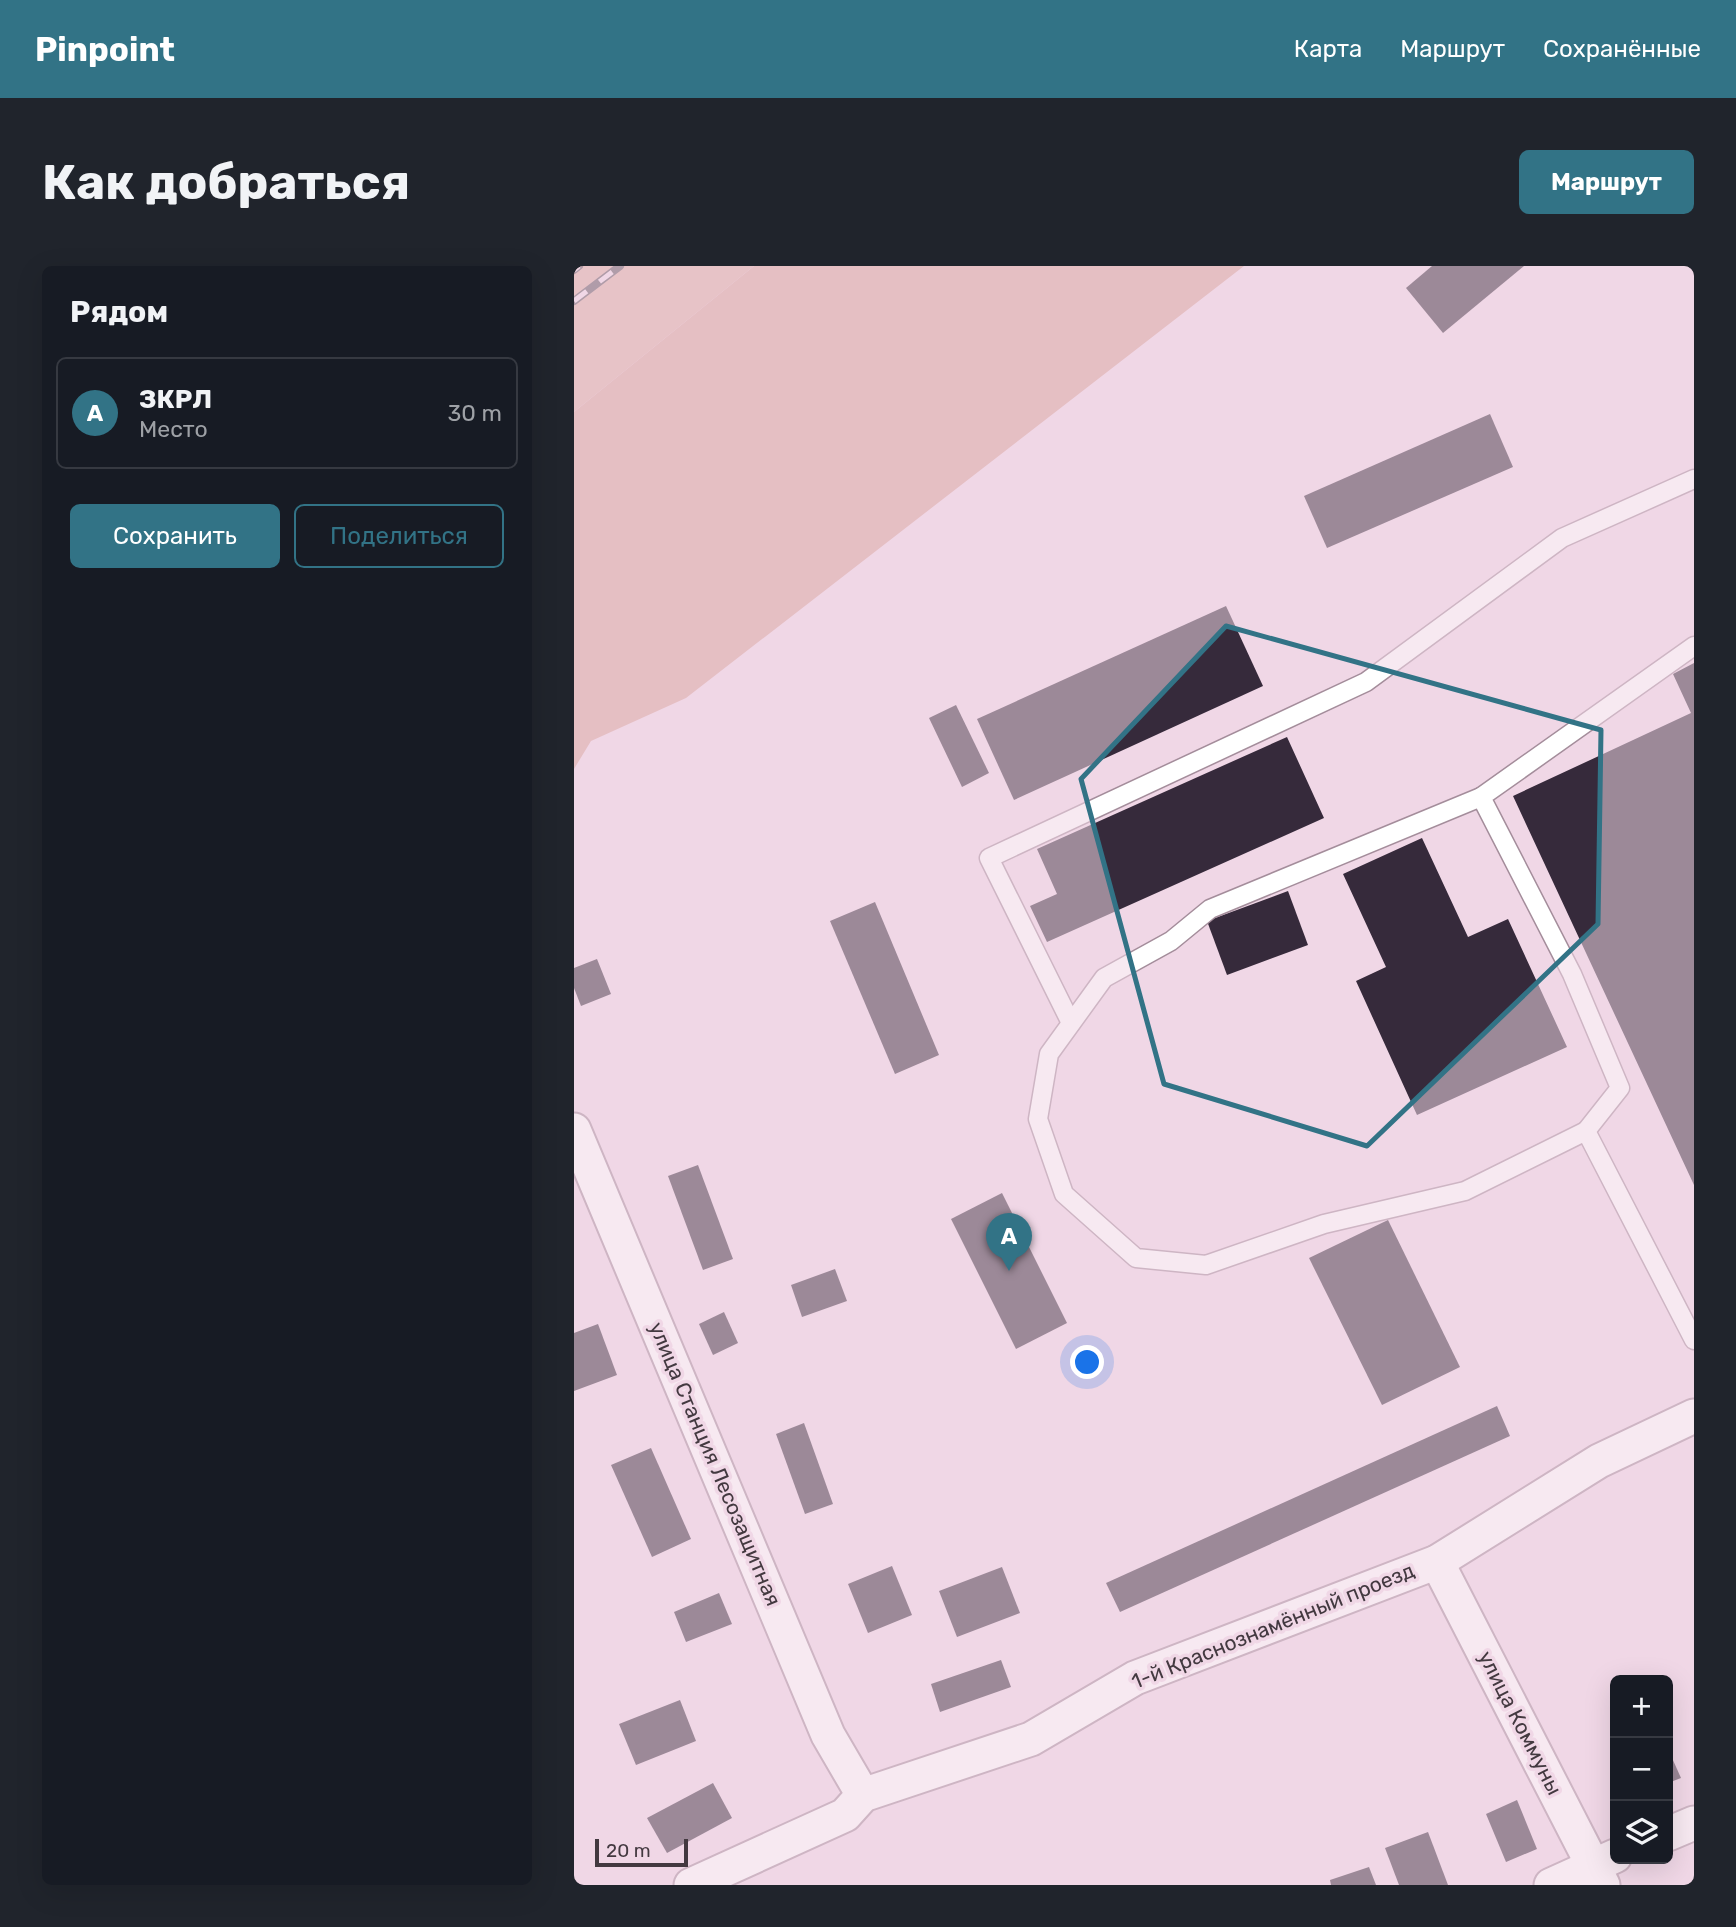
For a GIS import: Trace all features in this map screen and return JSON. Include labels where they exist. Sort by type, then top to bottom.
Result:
[{"type":"street","name":"улица Станция Лесозащитная","points":[[574,1130],[828,1734],[863,1795]]},
{"type":"street","name":"1-й Краснознамённый проезд","points":[[691,1885],[845,1815],[863,1795],[1031,1739],[1135,1678],[1437,1562],[1599,1461],[1694,1416]]},
{"type":"street","name":"улица Коммуны","points":[[1437,1562],[1604,1869]]},
{"type":"street","points":[[1673,1832],[1694,1823]]},
{"type":"street","points":[[1551,1885],[1604,1869]]},
{"type":"lane","points":[[1071,1023],[989,858],[1366,682],[1562,538],[1694,479]]},
{"type":"lane","points":[[1480,797],[1572,974],[1620,1088],[1586,1131],[1465,1191],[1324,1224],[1206,1265],[1136,1258],[1064,1194],[1038,1119],[1049,1054],[1104,978],[1171,941],[1210,909],[1480,797],[1694,646]]},
{"type":"lane","points":[[1586,1131],[1694,1340]]},
{"type":"highlighted area","points":[[1226,626],[1601,730],[1598,924],[1367,1146],[1164,1084],[1081,779]]},
{"type":"shaded area","points":[[574,266],[754,266],[574,412]]},
{"type":"shaded area","points":[[754,266],[1244,266],[686,698],[591,741],[574,769],[574,412]]},
{"type":"building","points":[[1432,266],[1524,266],[1443,333],[1406,288]]},
{"type":"building","points":[[1490,414],[1513,467],[1327,548],[1304,496]]},
{"type":"building","points":[[1226,606],[1263,686],[1014,800],[977,719]]},
{"type":"building","points":[[1694,663],[1694,1185],[1513,796],[1691,713],[1673,674]]},
{"type":"building","points":[[956,705],[989,773],[962,787],[929,718]]},
{"type":"building","points":[[1287,737],[1324,818],[1047,942],[1030,906],[1057,894],[1037,849]]},
{"type":"building","points":[[1422,838],[1468,937],[1508,919],[1567,1047],[1417,1115],[1356,981],[1386,967],[1343,874]]},
{"type":"building","points":[[1288,891],[1308,945],[1227,975],[1207,921]]},
{"type":"building","points":[[875,902],[939,1055],[895,1074],[830,921]]},
{"type":"building","points":[[597,959],[611,994],[581,1006],[574,988],[574,968]]},
{"type":"building","points":[[698,1165],[733,1259],[703,1270],[668,1176]]},
{"type":"building","points":[[1002,1193],[1067,1323],[1016,1349],[951,1219]]},
{"type":"building","points":[[1388,1220],[1460,1367],[1382,1405],[1309,1258]]},
{"type":"building","points":[[835,1269],[847,1301],[802,1317],[791,1285]]},
{"type":"building","points":[[724,1312],[738,1343],[713,1355],[699,1324]]},
{"type":"building","points":[[598,1324],[617,1375],[574,1391],[574,1333]]},
{"type":"building","points":[[1497,1406],[1510,1436],[1120,1612],[1106,1583]]},
{"type":"building","points":[[804,1423],[833,1504],[805,1514],[776,1434]]},
{"type":"building","points":[[651,1448],[691,1539],[652,1557],[611,1465]]},
{"type":"building","points":[[892,1566],[912,1615],[868,1633],[848,1584]]},
{"type":"building","points":[[1002,1567],[1020,1613],[957,1637],[939,1591]]},
{"type":"building","points":[[719,1593],[732,1624],[686,1642],[674,1612]]},
{"type":"building","points":[[1001,1660],[1011,1687],[940,1712],[931,1684]]},
{"type":"building","points":[[680,1700],[696,1741],[636,1765],[619,1724]]},
{"type":"building","points":[[1673,1760],[1681,1778],[1673,1781]]},
{"type":"building","points":[[713,1783],[732,1818],[667,1853],[647,1818]]},
{"type":"building","points":[[1517,1800],[1537,1849],[1506,1862],[1486,1814]]},
{"type":"building","points":[[1428,1832],[1448,1885],[1399,1885],[1385,1848]]},
{"type":"building","points":[[1369,1867],[1376,1885],[1331,1885],[1330,1880]]},
{"type":"railway","points":[[574,270],[579,266]]},
{"type":"railway","points":[[574,301],[620,266]]},
{"type":"place","name":"ЗКРЛ","points":[[1009,1271]]}]
